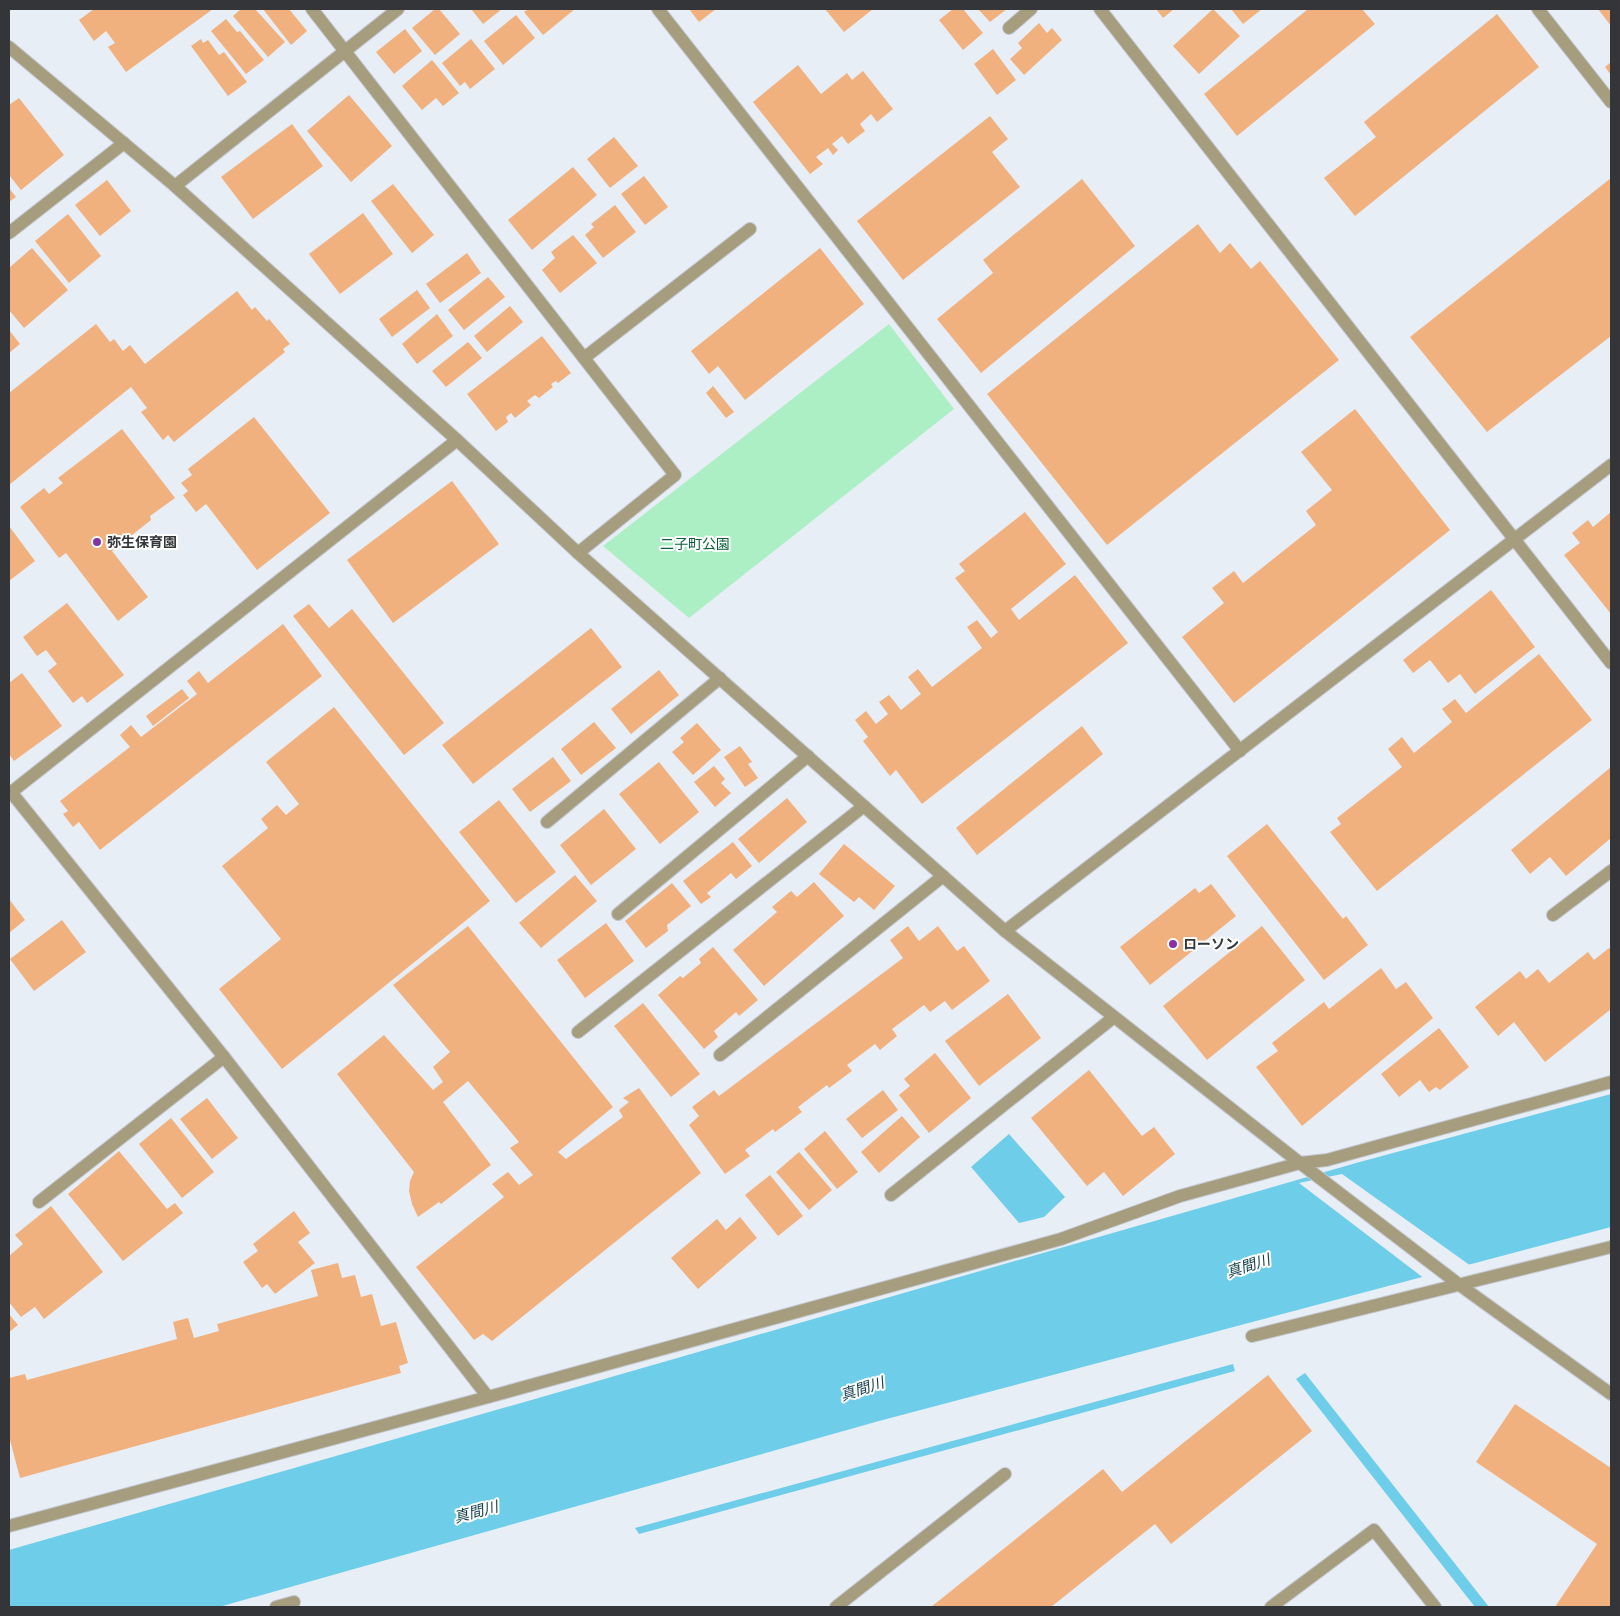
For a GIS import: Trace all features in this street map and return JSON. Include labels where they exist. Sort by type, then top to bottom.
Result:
[{"type":"street","points":[[312,9],[675,475],[578,553]]},
{"type":"street","points":[[175,186],[398,9]]},
{"type":"street","points":[[658,9],[1240,751]]},
{"type":"street","points":[[1009,28],[1031,9]]},
{"type":"street","points":[[1100,9],[1611,664]]},
{"type":"street","points":[[1538,9],[1611,102]]},
{"type":"street","points":[[9,47],[175,186],[457,440],[578,553],[1005,931],[1300,1163],[1461,1286],[1611,1394]]},
{"type":"street","points":[[9,233],[124,143]]},
{"type":"street","points":[[584,358],[750,229]]},
{"type":"street","points":[[457,440],[9,792],[224,1057],[488,1397]]},
{"type":"street","points":[[1005,931],[1611,465]]},
{"type":"street","points":[[548,822],[720,678]]},
{"type":"street","points":[[618,914],[808,756]]},
{"type":"street","points":[[578,1032],[864,806]]},
{"type":"street","points":[[1553,915],[1611,871]]},
{"type":"street","points":[[720,1055],[943,876]]},
{"type":"street","points":[[891,1195],[1114,1017]]},
{"type":"street","points":[[39,1202],[224,1057]]},
{"type":"street","points":[[9,1526],[488,1397],[1061,1239],[1180,1196],[1300,1163],[1327,1160],[1611,1082]]},
{"type":"street","points":[[1252,1336],[1461,1286],[1611,1247]]},
{"type":"street","points":[[836,1607],[1004,1474]]},
{"type":"street","points":[[1271,1607],[1374,1530],[1435,1607]]},
{"type":"street","points":[[276,1607],[294,1602]]},
{"type":"green space","name":"二子町公園","points":[[889,324],[954,409],[689,618],[603,546]]},
{"type":"water","name":"真間川","points":[[1611,1094],[1611,1227],[879,1421],[219,1607],[9,1607],[9,1550],[1356,1163]]},
{"type":"water","points":[[1009,1134],[1065,1197],[1044,1217],[1019,1223],[971,1167]]},
{"type":"water","points":[[1233,1364],[1235,1371],[639,1534],[635,1528]]},
{"type":"water","points":[[1305,1373],[1489,1607],[1475,1607],[1296,1379]]},
{"type":"pier","points":[[1342,1174],[1471,1266],[1425,1279],[1299,1183]]},
{"type":"building","points":[[94,9],[213,9],[126,72],[108,47],[115,43],[106,31],[94,41],[79,20]]},
{"type":"building","points":[[241,9],[255,9],[285,42],[268,57],[233,16]]},
{"type":"building","points":[[263,9],[289,9],[307,31],[291,45]]},
{"type":"building","points":[[435,9],[439,9],[460,34],[435,55],[412,28]]},
{"type":"building","points":[[471,9],[502,9],[483,24]]},
{"type":"building","points":[[528,9],[575,9],[543,35],[524,12]]},
{"type":"building","points":[[689,9],[716,9],[699,22]]},
{"type":"building","points":[[825,9],[873,9],[844,32]]},
{"type":"building","points":[[953,9],[963,9],[983,33],[963,50],[939,20]]},
{"type":"building","points":[[978,9],[1007,9],[990,22]]},
{"type":"building","points":[[1156,9],[1174,9],[1163,18]]},
{"type":"building","points":[[1213,9],[1240,36],[1199,74],[1173,46]]},
{"type":"building","points":[[1231,9],[1262,9],[1243,24]]},
{"type":"building","points":[[1308,9],[1362,9],[1375,24],[1237,136],[1204,94]]},
{"type":"building","points":[[1598,9],[1611,9],[1611,26]]},
{"type":"building","points":[[1497,14],[1539,67],[1355,216],[1324,178],[1376,137],[1364,122]]},
{"type":"building","points":[[516,15],[535,38],[503,65],[484,41]]},
{"type":"building","points":[[226,19],[237,32],[240,31],[264,60],[246,74],[211,31]]},
{"type":"building","points":[[1039,23],[1047,33],[1052,28],[1062,40],[1024,75],[1010,59],[1022,48],[1018,43]]},
{"type":"building","points":[[405,29],[422,51],[394,74],[376,52]]},
{"type":"building","points":[[201,39],[203,43],[208,40],[219,55],[224,52],[247,82],[228,96],[191,46]]},
{"type":"building","points":[[471,39],[495,69],[470,89],[465,82],[460,86],[442,63]]},
{"type":"building","points":[[993,49],[1016,80],[997,95],[974,64]]},
{"type":"building","points":[[432,60],[459,93],[443,106],[436,98],[422,110],[402,86]]},
{"type":"building","points":[[1611,62],[1611,75],[1605,67]]},
{"type":"building","points":[[798,65],[821,94],[847,73],[852,80],[863,71],[893,109],[877,122],[871,114],[860,124],[865,131],[848,144],[842,136],[832,144],[838,150],[833,155],[828,148],[816,157],[823,164],[810,174],[753,102]]},
{"type":"building","points":[[349,95],[392,146],[351,182],[307,131]]},
{"type":"building","points":[[19,98],[64,155],[21,190],[9,175],[9,105]]},
{"type":"building","points":[[990,116],[1008,139],[992,152],[1020,187],[903,280],[857,221]]},
{"type":"building","points":[[292,124],[323,166],[253,219],[221,177]]},
{"type":"building","points":[[614,137],[638,166],[610,188],[587,159]]},
{"type":"building","points":[[573,167],[597,195],[532,250],[508,220]]},
{"type":"building","points":[[644,176],[668,207],[645,225],[621,194]]},
{"type":"building","points":[[1611,178],[1611,336],[1487,432],[1410,337]]},
{"type":"building","points":[[1082,179],[1135,246],[981,373],[937,319],[993,273],[983,260]]},
{"type":"building","points":[[107,180],[131,211],[100,236],[75,205]]},
{"type":"building","points":[[393,184],[434,235],[412,253],[371,201]]},
{"type":"building","points":[[9,188],[16,197],[9,202]]},
{"type":"building","points":[[615,205],[636,232],[603,258],[585,235],[594,227],[591,224]]},
{"type":"building","points":[[363,213],[393,254],[340,294],[309,254]]},
{"type":"building","points":[[68,214],[101,256],[69,283],[35,241]]},
{"type":"building","points":[[1198,224],[1220,253],[1230,243],[1251,269],[1260,261],[1339,360],[1107,545],[987,394]]},
{"type":"building","points":[[573,235],[597,263],[560,293],[542,270],[555,258],[551,252]]},
{"type":"building","points":[[32,248],[68,290],[24,328],[9,310],[9,268]]},
{"type":"building","points":[[820,248],[864,304],[745,400],[718,366],[709,374],[691,351]]},
{"type":"building","points":[[467,253],[481,273],[440,303],[426,284]]},
{"type":"building","points":[[488,277],[505,297],[464,330],[448,310]]},
{"type":"building","points":[[417,290],[430,308],[392,337],[379,319]]},
{"type":"building","points":[[237,291],[252,310],[255,307],[267,321],[269,319],[290,344],[283,349],[285,352],[174,442],[168,435],[163,440],[141,412],[147,408],[131,387],[9,485],[9,393],[96,324],[110,342],[114,339],[123,351],[130,345],[145,364]]},
{"type":"building","points":[[510,306],[523,322],[487,352],[474,336]]},
{"type":"building","points":[[437,314],[453,336],[417,364],[402,344]]},
{"type":"building","points":[[9,330],[20,344],[9,353]]},
{"type":"building","points":[[542,336],[571,373],[558,383],[556,381],[551,384],[553,387],[539,398],[535,395],[527,401],[531,405],[515,418],[511,413],[506,417],[508,422],[496,431],[467,394]]},
{"type":"building","points":[[468,342],[482,358],[446,387],[432,371]]},
{"type":"building","points":[[713,386],[734,412],[726,418],[706,393]]},
{"type":"building","points":[[1355,409],[1450,530],[1234,703],[1182,637],[1224,603],[1212,588],[1234,571],[1243,583],[1316,525],[1306,511],[1332,490],[1301,452]]},
{"type":"building","points":[[254,417],[330,513],[257,570],[206,504],[196,512],[183,495],[188,491],[181,483],[192,475],[188,469]]},
{"type":"building","points":[[122,429],[175,498],[150,516],[151,520],[112,551],[148,597],[118,621],[66,553],[59,558],[20,507],[44,488],[49,494],[63,483],[58,478]]},
{"type":"building","points":[[452,481],[499,544],[393,623],[347,560]]},
{"type":"building","points":[[1025,512],[1066,564],[1011,609],[1019,620],[1075,575],[1128,643],[922,804],[896,770],[890,776],[863,741],[868,737],[855,720],[866,711],[876,724],[888,714],[879,702],[889,695],[901,710],[921,694],[908,677],[918,669],[932,687],[982,648],[967,627],[977,620],[991,638],[998,632],[955,578],[965,571],[959,564]]},
{"type":"building","points":[[1611,512],[1611,614],[1564,555],[1580,543],[1572,533],[1588,520],[1593,527]]},
{"type":"building","points":[[9,526],[35,561],[9,581]]},
{"type":"building","points":[[1491,590],[1535,647],[1475,694],[1460,674],[1448,683],[1430,660],[1413,673],[1403,660]]},
{"type":"building","points":[[67,603],[124,675],[87,703],[82,696],[73,703],[48,671],[57,664],[46,650],[37,656],[23,637]]},
{"type":"building","points":[[309,604],[329,628],[352,609],[444,723],[404,755],[293,616]]},
{"type":"building","points":[[283,624],[322,676],[100,850],[79,822],[73,827],[63,814],[68,811],[60,801],[130,747],[120,735],[131,725],[141,737],[197,694],[187,681],[199,671],[208,683]]},
{"type":"building","points":[[591,628],[622,667],[473,784],[442,745]]},
{"type":"building","points":[[1539,654],[1592,720],[1377,891],[1330,832],[1341,824],[1337,818],[1402,767],[1388,749],[1402,737],[1414,753],[1452,722],[1442,709],[1455,699],[1466,713]]},
{"type":"building","points":[[659,670],[679,695],[631,734],[611,709]]},
{"type":"building","points":[[22,673],[62,726],[14,761],[9,754],[9,683]]},
{"type":"building","points":[[182,689],[189,698],[153,726],[146,716]]},
{"type":"building","points":[[334,707],[490,901],[282,1069],[219,989],[281,939],[222,866],[268,828],[261,819],[277,805],[286,815],[299,804],[266,762]]},
{"type":"building","points":[[594,722],[616,748],[581,775],[561,749]]},
{"type":"building","points":[[697,723],[721,750],[693,775],[672,752],[684,742],[680,738]]},
{"type":"building","points":[[1082,726],[1103,754],[977,855],[956,828]]},
{"type":"building","points":[[740,746],[752,762],[748,764],[758,778],[745,787],[724,757]]},
{"type":"building","points":[[553,757],[571,781],[530,812],[512,789]]},
{"type":"building","points":[[659,762],[699,812],[660,844],[619,794]]},
{"type":"building","points":[[714,766],[725,779],[721,783],[731,793],[715,807],[694,782]]},
{"type":"building","points":[[1611,767],[1611,838],[1566,876],[1550,857],[1530,874],[1511,850]]},
{"type":"building","points":[[787,798],[807,822],[759,863],[738,839]]},
{"type":"building","points":[[499,800],[556,872],[516,903],[459,832]]},
{"type":"building","points":[[604,809],[636,849],[591,885],[560,845]]},
{"type":"building","points":[[1267,824],[1343,919],[1346,916],[1368,945],[1324,980],[1227,856]]},
{"type":"building","points":[[733,842],[752,866],[736,879],[731,873],[707,893],[711,897],[701,904],[683,881]]},
{"type":"building","points":[[844,844],[895,886],[874,910],[859,897],[854,902],[819,874]]},
{"type":"building","points":[[575,875],[597,901],[541,948],[519,923]]},
{"type":"building","points":[[814,882],[844,916],[764,986],[733,950],[777,912],[772,907],[791,891],[797,897]]},
{"type":"building","points":[[672,883],[691,906],[667,925],[668,931],[646,948],[625,921]]},
{"type":"building","points":[[1211,884],[1236,916],[1150,985],[1120,947],[1195,888],[1199,893]]},
{"type":"building","points":[[9,899],[25,920],[9,933]]},
{"type":"building","points":[[62,920],[86,952],[34,991],[10,959]]},
{"type":"building","points":[[606,923],[634,961],[585,998],[557,960]]},
{"type":"building","points":[[468,926],[613,1107],[558,1152],[566,1159],[623,1117],[619,1110],[629,1102],[623,1098],[639,1088],[701,1173],[492,1341],[483,1334],[474,1340],[416,1267],[504,1197],[492,1184],[508,1172],[519,1185],[533,1175],[510,1148],[519,1142],[468,1081],[443,1102],[491,1165],[441,1204],[439,1202],[418,1217],[409,1191],[410,1181],[414,1172],[337,1074],[384,1035],[433,1090],[443,1082],[433,1067],[450,1052],[393,985]]},
{"type":"building","points":[[908,926],[919,941],[938,926],[957,951],[964,946],[990,981],[952,1010],[945,1001],[930,1012],[924,1005],[892,1029],[897,1036],[880,1050],[875,1044],[847,1065],[852,1071],[829,1088],[827,1085],[798,1107],[802,1112],[775,1132],[773,1129],[745,1150],[750,1156],[725,1174],[689,1125],[699,1116],[692,1107],[714,1090],[719,1096],[903,958],[890,940]]},
{"type":"building","points":[[1262,926],[1305,980],[1207,1060],[1163,1006]]},
{"type":"building","points":[[713,947],[758,1000],[739,1016],[736,1012],[714,1031],[718,1037],[704,1049],[658,995],[680,976],[683,978],[701,963],[699,959]]},
{"type":"building","points":[[1609,948],[1611,950],[1611,1009],[1545,1062],[1514,1022],[1498,1036],[1475,1007],[1520,971],[1526,979],[1538,969],[1549,983],[1588,952],[1594,960]]},
{"type":"building","points":[[1381,968],[1396,989],[1406,982],[1433,1018],[1302,1126],[1256,1067],[1278,1051],[1272,1043],[1324,1002],[1329,1009]]},
{"type":"building","points":[[1008,994],[1041,1038],[979,1086],[945,1041]]},
{"type":"building","points":[[643,1003],[700,1074],[671,1097],[614,1026]]},
{"type":"building","points":[[1439,1028],[1469,1067],[1440,1090],[1436,1087],[1429,1092],[1420,1080],[1399,1097],[1381,1074]]},
{"type":"building","points":[[935,1053],[971,1098],[929,1133],[899,1095],[910,1086],[904,1079]]},
{"type":"building","points":[[1089,1070],[1142,1136],[1154,1127],[1175,1154],[1123,1196],[1104,1172],[1087,1186],[1031,1118]]},
{"type":"building","points":[[883,1090],[898,1110],[862,1138],[846,1119]]},
{"type":"building","points":[[207,1098],[238,1138],[212,1159],[180,1119]]},
{"type":"building","points":[[902,1116],[920,1137],[879,1173],[861,1152]]},
{"type":"building","points":[[171,1118],[214,1172],[182,1198],[139,1144]]},
{"type":"building","points":[[825,1131],[858,1172],[837,1189],[804,1149]]},
{"type":"building","points":[[119,1151],[167,1209],[175,1203],[183,1213],[123,1261],[68,1194]]},
{"type":"building","points":[[799,1152],[832,1190],[809,1210],[776,1172]]},
{"type":"building","points":[[770,1175],[803,1216],[778,1236],[745,1195]]},
{"type":"building","points":[[51,1206],[103,1272],[44,1319],[35,1307],[21,1317],[9,1302],[9,1256],[23,1244],[15,1235]]},
{"type":"building","points":[[294,1211],[310,1233],[298,1242],[315,1263],[275,1294],[267,1284],[262,1288],[243,1262],[258,1251],[253,1244]]},
{"type":"building","points":[[740,1217],[757,1238],[698,1289],[671,1258],[717,1219],[726,1230]]},
{"type":"building","points":[[338,1263],[342,1278],[355,1275],[361,1297],[372,1294],[381,1326],[396,1322],[408,1363],[399,1366],[401,1373],[20,1478],[9,1436],[9,1378],[25,1374],[27,1380],[177,1339],[173,1322],[188,1318],[194,1338],[219,1331],[217,1324],[318,1296],[311,1270]]},
{"type":"building","points":[[9,1314],[18,1325],[9,1332]]},
{"type":"building","points":[[1268,1375],[1312,1431],[1171,1544],[1155,1524],[1051,1607],[931,1607],[1103,1469],[1122,1492]]},
{"type":"building","points":[[1515,1404],[1611,1468],[1611,1607],[1555,1607],[1597,1544],[1476,1462]]},
{"type":"place","name":"弥生保育園","points":[[97,542]]},
{"type":"place","name":"ローソン","points":[[1173,944]]}]
